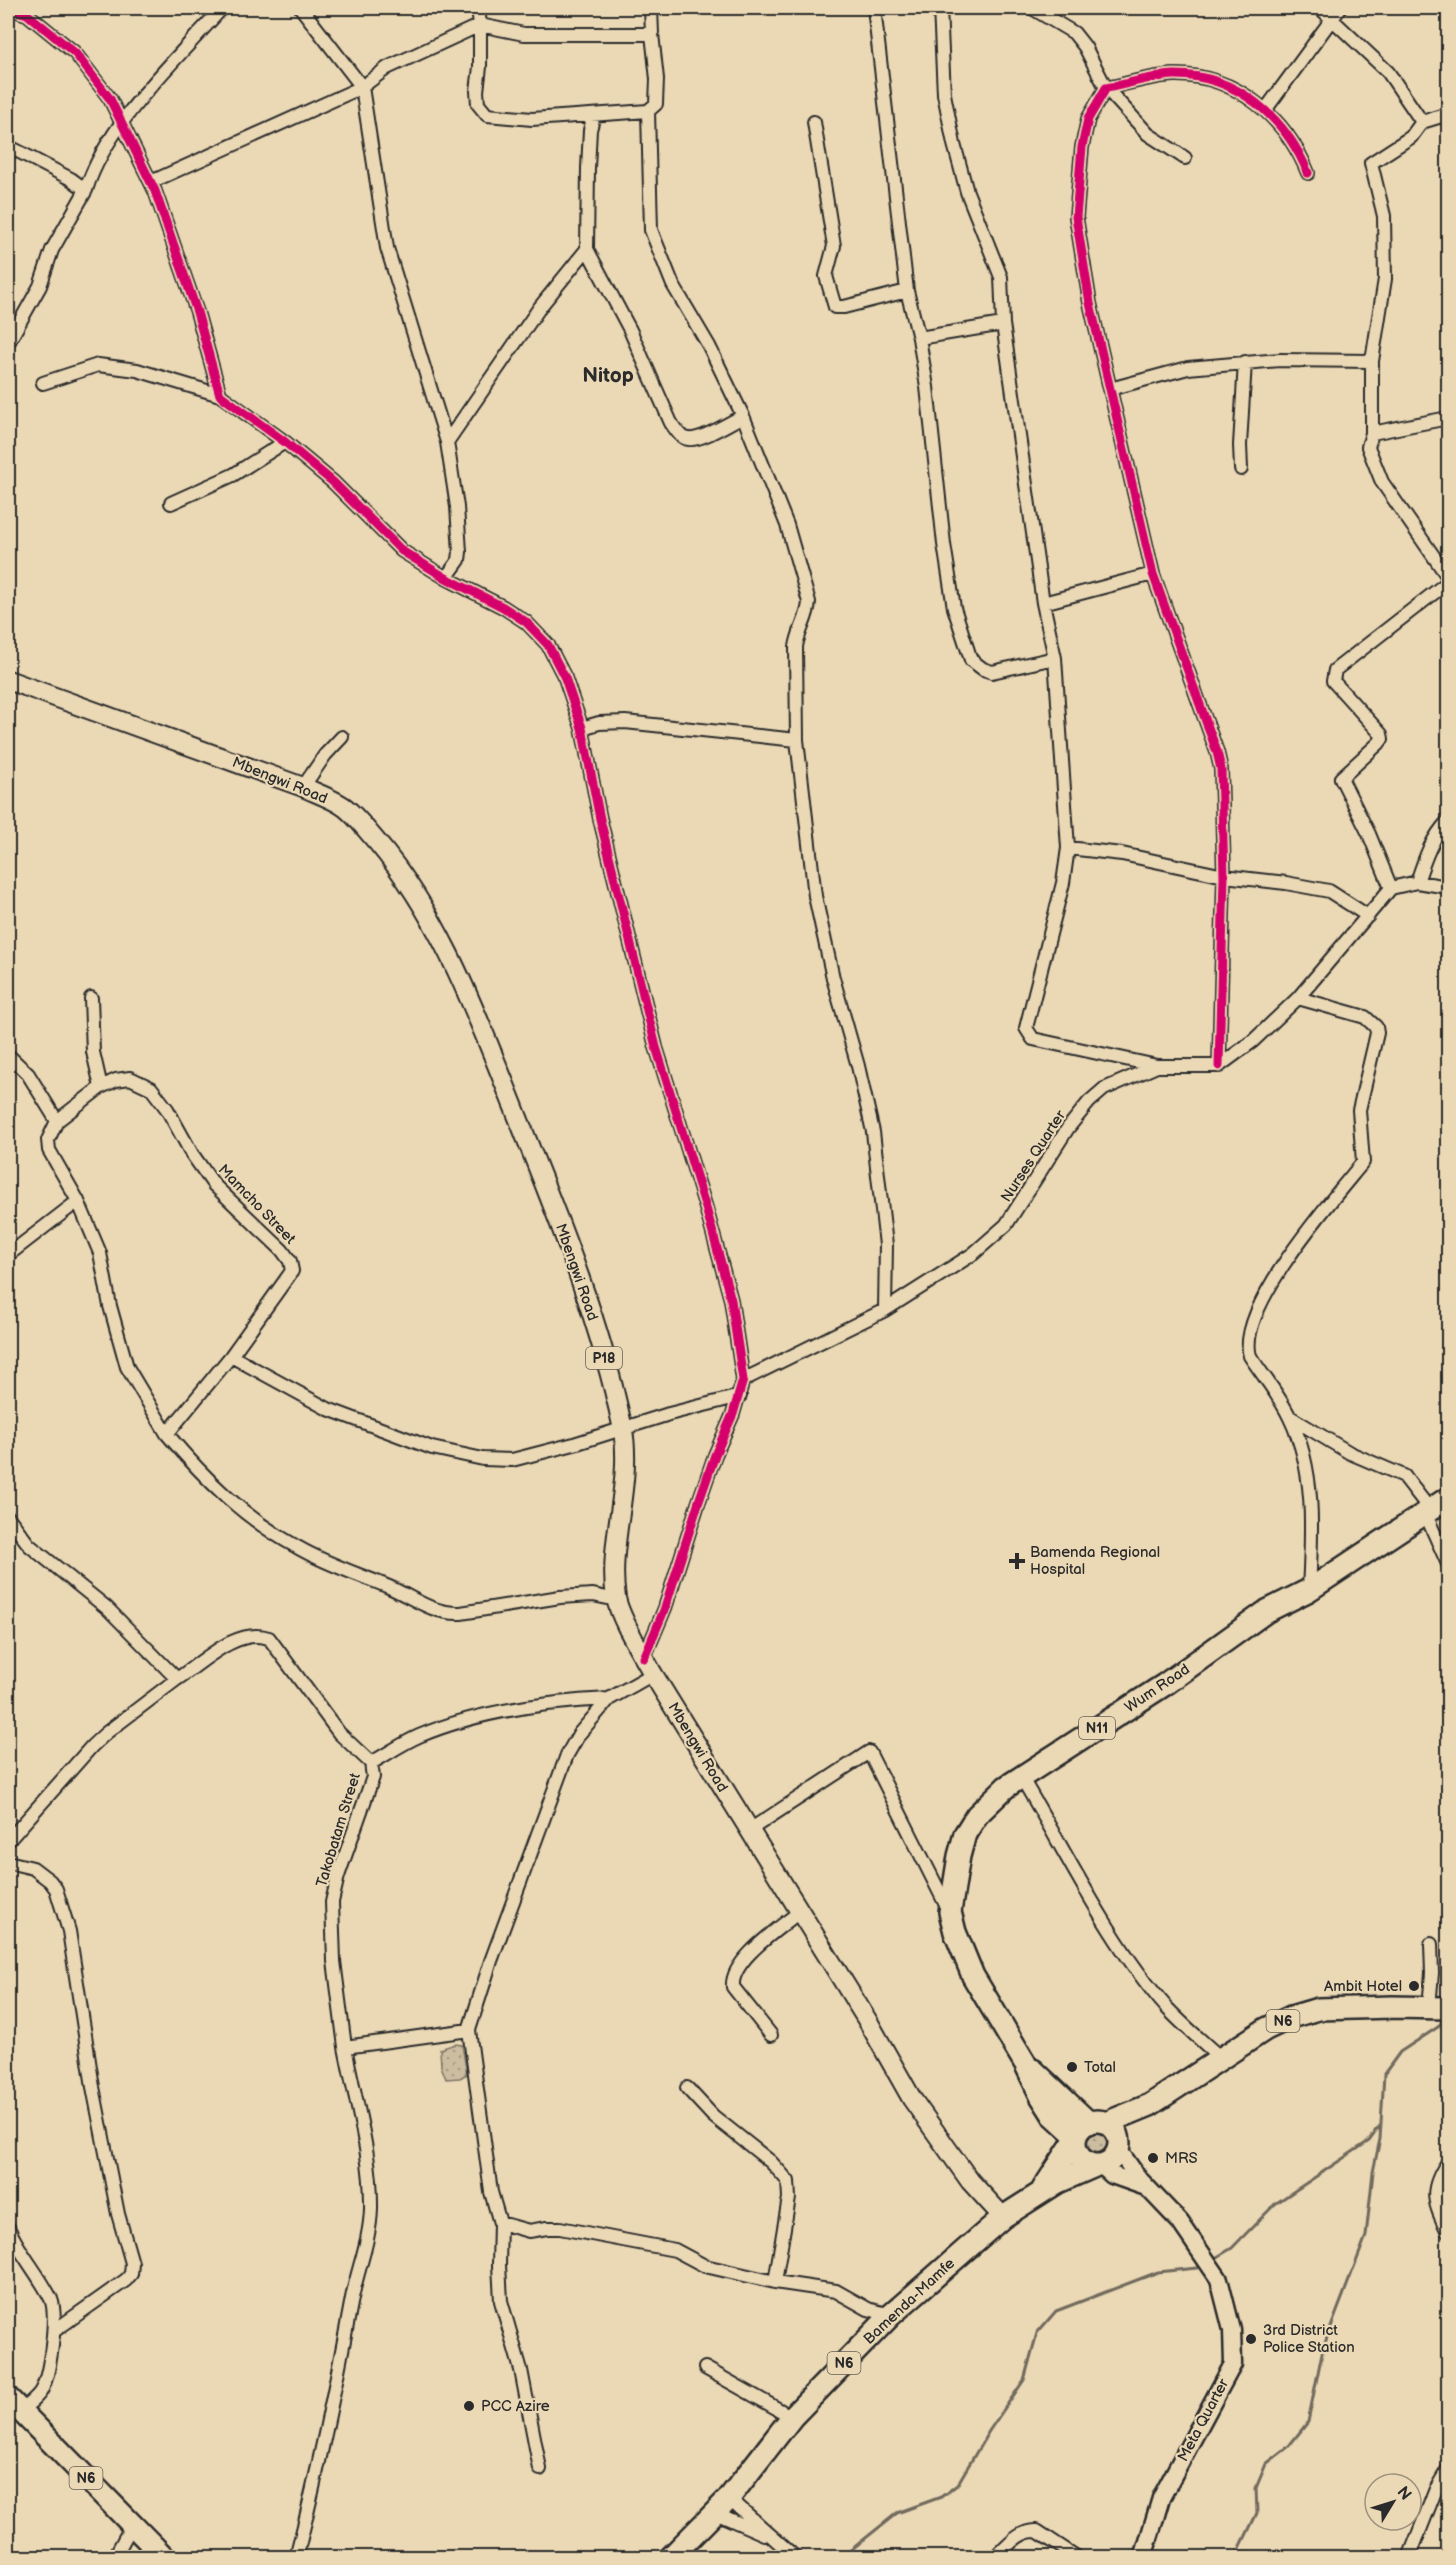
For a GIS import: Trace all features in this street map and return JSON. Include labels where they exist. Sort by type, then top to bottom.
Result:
[{"type":"highway","name":"Wum Road","points":[[1087,2131],[1025,2063],[973,1976],[955,1932],[950,1912],[965,1834],[977,1815],[1006,1787],[1164,1685],[1267,1611],[1309,1590],[1449,1498]]},
{"type":"highway","name":"N6","points":[[1087,2131],[1150,2105],[1221,2058],[1291,2017],[1318,2010],[1439,2008]]},
{"type":"highway","name":"N6","points":[[1099,2165],[1112,2160],[1128,2128],[1150,2105]]},
{"type":"highway","name":"Bamenda-Mamfe","points":[[1041,2191],[1087,2131]]},
{"type":"highway","points":[[1099,2165],[1090,2164],[1078,2155],[1087,2131],[1116,2133],[1118,2148]]},
{"type":"highway","name":"Bamenda-Mamfe","points":[[670,2558],[729,2498],[792,2417],[891,2315],[1003,2217],[1041,2191],[1099,2165]]},
{"type":"highway","name":"N6","points":[[14,2405],[165,2558]]},
{"type":"main road","name":"Mbengwi Road","points":[[8,680],[303,787],[344,806],[399,869],[438,930],[474,1008],[572,1253],[623,1427],[624,1471],[615,1575],[616,1600],[648,1666],[912,2098],[970,2181],[1003,2217]]},
{"type":"main road","points":[[1118,2148],[1147,2188]]},
{"type":"main road","points":[[1099,2165],[1113,2175],[1147,2188]]},
{"type":"main road","name":"Meta Quarter","points":[[1143,2558],[1161,2498],[1233,2364],[1232,2330],[1219,2279],[1179,2222],[1147,2188]]},
{"type":"street","points":[[8,8],[30,11],[75,53],[110,99],[151,182],[194,302],[220,395]]},
{"type":"street","points":[[8,343],[40,286],[52,250],[86,190],[92,171],[122,121],[222,8]]},
{"type":"street","points":[[301,8],[362,87],[387,248],[447,442],[458,507],[460,552],[459,560],[446,578]]},
{"type":"street","points":[[478,8],[480,25],[478,104],[487,115],[532,118],[648,111],[656,104],[657,79],[651,8]]},
{"type":"street","points":[[874,8],[907,291],[919,338],[954,608],[972,660],[983,669],[992,672],[1055,658]]},
{"type":"street","points":[[940,8],[944,94],[954,144],[967,192],[1001,277],[1003,324],[1043,603],[1055,658],[1068,848],[1063,883],[1026,1028],[1034,1039],[1157,1066]]},
{"type":"street","points":[[1032,8],[1074,33],[1085,47],[1106,88],[1148,134],[1185,158]]},
{"type":"street","points":[[1320,8],[1388,72],[1422,122]]},
{"type":"street","points":[[1266,109],[1340,8]]},
{"type":"street","points":[[151,182],[362,87],[387,68],[480,25],[524,34],[652,34]]},
{"type":"street","points":[[1219,1066],[1224,876],[1221,769],[1153,574],[1090,303],[1076,217],[1082,147],[1088,119],[1106,88],[1173,75],[1207,77],[1266,109],[1299,150],[1308,173]]},
{"type":"street","points":[[648,111],[651,231],[673,285],[709,346],[743,416],[787,525],[808,602],[796,647],[797,740],[815,896],[833,978],[858,1066],[873,1132],[885,1233],[887,1276],[885,1310]]},
{"type":"street","points":[[1391,888],[1369,834],[1341,778],[1379,743],[1382,739],[1381,734],[1333,681],[1332,676],[1335,670],[1447,576],[1382,482],[1368,447],[1372,433],[1372,361],[1385,279],[1384,216],[1371,163],[1412,137],[1422,122],[1449,114]]},
{"type":"street","points":[[594,115],[590,130],[588,168],[587,249],[630,330],[671,423],[681,436],[690,440],[699,438],[743,416]]},
{"type":"street","points":[[814,122],[834,246],[825,276],[835,307],[907,291]]},
{"type":"street","points":[[8,146],[71,179],[86,190]]},
{"type":"street","points":[[447,442],[540,307],[587,249]]},
{"type":"street","points":[[919,338],[1003,324]]},
{"type":"street","points":[[1110,389],[1188,368],[1245,362],[1372,361]]},
{"type":"street","points":[[1241,469],[1240,445],[1245,362]]},
{"type":"street","points":[[42,383],[98,365],[137,370],[220,395],[285,442],[333,482],[402,551],[446,578],[503,607],[526,622],[548,645],[565,678],[582,728],[600,819],[656,1047],[706,1208],[731,1300],[743,1380],[740,1396],[715,1455],[648,1666],[609,1700],[579,1734],[567,1755],[490,1961],[469,2030],[491,2192],[500,2223],[498,2265],[501,2301],[521,2370],[540,2469]]},
{"type":"street","points":[[1372,433],[1449,418]]},
{"type":"street","points":[[171,502],[233,475],[285,442]]},
{"type":"street","points":[[1043,603],[1153,574]]},
{"type":"street","points":[[582,728],[599,723],[625,722],[797,740]]},
{"type":"street","points":[[303,787],[342,737]]},
{"type":"street","points":[[1417,882],[1428,848],[1435,835],[1449,821]]},
{"type":"street","points":[[1068,848],[1122,854],[1224,876],[1286,883],[1329,891],[1368,916]]},
{"type":"street","points":[[1219,1066],[1253,1041],[1298,998],[1391,888],[1417,882],[1449,886]]},
{"type":"street","points":[[91,998],[93,1052],[100,1086]]},
{"type":"street","points":[[1298,998],[1365,1017],[1376,1027],[1377,1033],[1359,1110],[1364,1147],[1363,1162],[1274,1278],[1251,1329],[1247,1349],[1290,1417],[1304,1456],[1312,1521],[1309,1590]]},
{"type":"street","points":[[8,1055],[28,1074],[57,1121],[48,1140],[49,1150],[78,1201],[99,1253],[110,1306],[127,1367],[167,1434],[214,1487],[250,1518],[311,1555],[391,1588],[430,1610],[461,1613],[583,1595],[616,1600]]},
{"type":"street","name":"Nurses Quarter","points":[[743,1380],[885,1310],[973,1254],[1006,1225],[1049,1155],[1089,1102],[1104,1089],[1157,1066],[1219,1066]]},
{"type":"street","name":"Mamcho Street","points":[[57,1121],[100,1086],[116,1080],[130,1078],[151,1088],[167,1109],[192,1154],[214,1185],[290,1261],[292,1270],[286,1280],[262,1310],[231,1356],[167,1434]]},
{"type":"street","points":[[8,1255],[78,1201]]},
{"type":"street","points":[[231,1356],[328,1409],[432,1448],[483,1459],[512,1460],[740,1396]]},
{"type":"street","points":[[1290,1417],[1350,1453],[1404,1476],[1429,1513],[1449,1564]]},
{"type":"street","points":[[8,1517],[29,1545],[107,1608],[177,1679]]},
{"type":"street","points":[[8,1841],[92,1746],[177,1679],[215,1653],[244,1637],[260,1635],[269,1638],[339,1733],[371,1763]]},
{"type":"street","name":"Takobatam Street","points":[[296,2558],[322,2456],[354,2287],[369,2234],[371,2199],[366,2151],[345,2047],[334,1961],[332,1902],[338,1876],[373,1777],[371,1763],[418,1736],[449,1725],[520,1708],[582,1700],[609,1700]]},
{"type":"street","points":[[748,1831],[868,1752],[950,1912]]},
{"type":"street","points":[[1021,1777],[1114,1936],[1141,1976],[1168,2009],[1221,2058]]},
{"type":"street","points":[[8,1862],[33,1869],[56,1888],[69,1931],[93,2087],[118,2214],[132,2263],[126,2280],[54,2331]]},
{"type":"street","points":[[771,2035],[733,1987],[733,1980],[746,1958],[799,1912]]},
{"type":"street","points":[[1431,1944],[1432,1973],[1439,2008]]},
{"type":"street","points":[[345,2047],[469,2030]]},
{"type":"street","points":[[687,2088],[713,2116],[771,2162],[788,2181],[789,2198],[775,2282]]},
{"type":"street","points":[[1449,2162],[1439,2176],[1435,2203],[1449,2232]]},
{"type":"street","points":[[500,2223],[529,2231],[560,2228],[675,2250],[705,2266],[775,2282],[836,2291],[868,2309],[891,2315]]},
{"type":"street","points":[[8,2227],[15,2245],[50,2298],[54,2310],[54,2331],[41,2391],[14,2405]]},
{"type":"street","points":[[705,2368],[792,2417]]},
{"type":"street","points":[[1409,2558],[1436,2489],[1449,2469]]},
{"type":"street","points":[[729,2498],[796,2558]]},
{"type":"street","points":[[713,2512],[776,2538]]},
{"type":"street","points":[[114,2558],[132,2525]]},
{"type":"street","points":[[995,2558],[1023,2533],[1031,2531],[1037,2531],[1078,2558]]},
{"type":"shaded area","points":[[455,2044],[462,2045],[467,2074],[460,2078],[446,2079],[441,2066],[440,2049]]},
{"type":"shaded area","points":[[1098,2131],[1107,2135],[1111,2144],[1107,2153],[1098,2157],[1089,2153],[1085,2144],[1089,2135]]},
{"type":"waterway","points":[[1447,2000],[1448,1975]]},
{"type":"waterway","points":[[1235,2558],[1257,2513],[1256,2488],[1266,2464],[1288,2447],[1308,2422],[1323,2348],[1366,2236],[1373,2172],[1380,2139],[1384,2074],[1400,2052],[1438,2027],[1447,2015]]},
{"type":"waterway","points":[[1212,2260],[1232,2248],[1275,2204],[1369,2141],[1380,2126]]},
{"type":"waterway","points":[[842,2557],[897,2513],[941,2497],[957,2485],[989,2431],[1024,2380],[1037,2333],[1056,2311],[1158,2272],[1197,2268],[1203,2264]]},
{"type":"cycle path","points":[[8,8],[27,14],[75,53],[110,99],[155,191],[197,312],[220,395],[285,442],[333,482],[402,551],[526,622],[548,645],[565,678],[582,728],[600,819],[656,1047],[706,1208],[731,1300],[743,1380],[733,1414],[715,1455],[698,1504],[665,1608],[644,1658]]},
{"type":"cycle path","points":[[1219,1066],[1224,876],[1221,769],[1217,752],[1153,574],[1090,303],[1076,217],[1082,147],[1088,119],[1106,88],[1148,78],[1174,75],[1197,77],[1218,82],[1256,103],[1286,134],[1308,173]]},
{"type":"place","name":"Bamenda Regional Hospital","points":[[1017,1561]]},
{"type":"place","name":"Ambit Hotel","points":[[1414,1986]]},
{"type":"place","name":"Total","points":[[1072,2067]]},
{"type":"place","name":"MRS","points":[[1153,2158]]},
{"type":"place","name":"3rd District Police Station","points":[[1251,2339]]},
{"type":"place","name":"PCC Azire","points":[[469,2406]]},
{"type":"district","name":"Nitop","points":[[608,375]]}]
